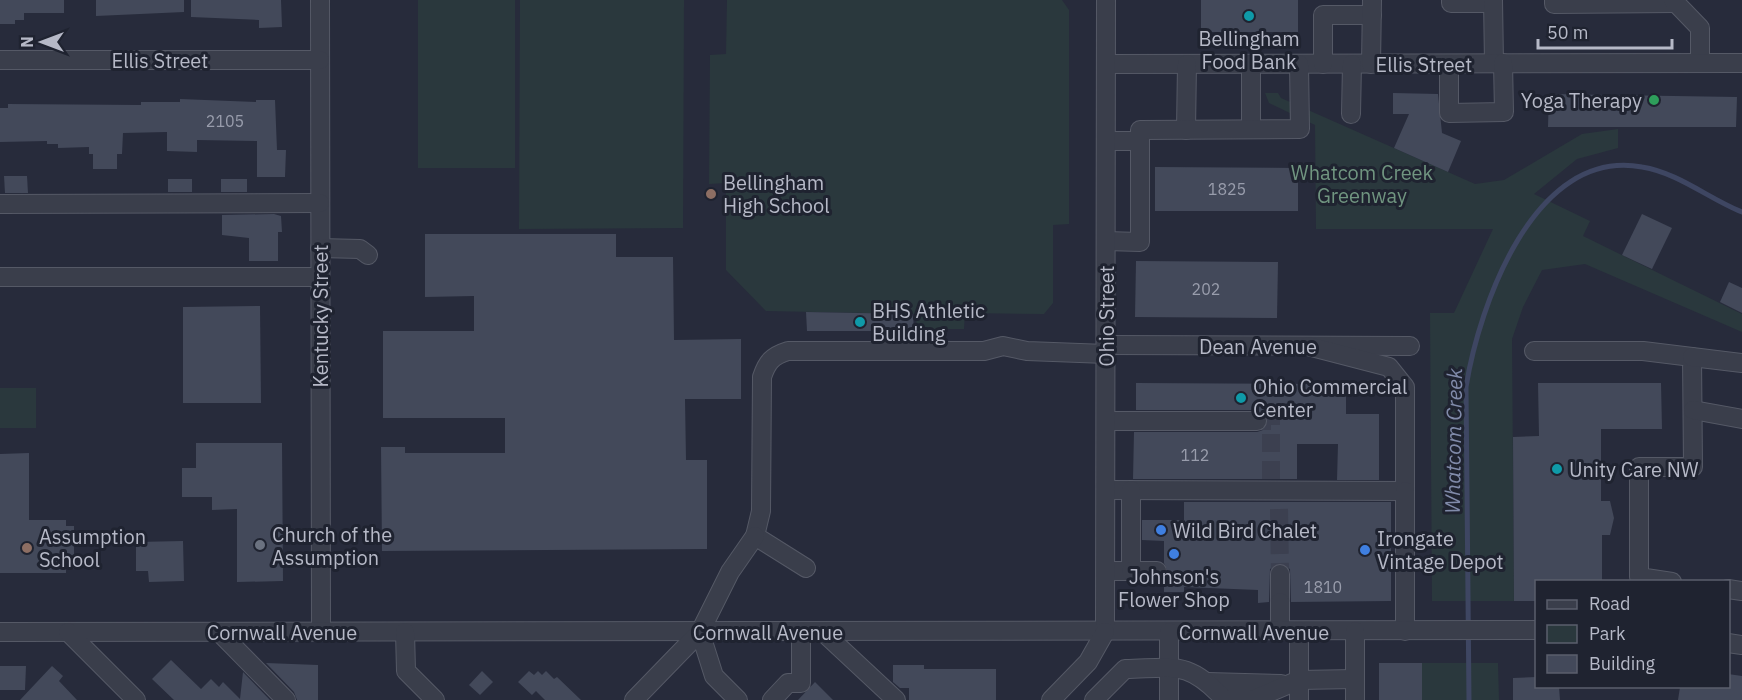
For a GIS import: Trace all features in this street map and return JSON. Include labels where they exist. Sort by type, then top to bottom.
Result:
[{"type":"street","name":"Kentucky Street","points":[[320,0],[321,632]]},
{"type":"street","name":"Ohio Street","points":[[1105,632],[1106,0]]},
{"type":"street","points":[[1449,64],[1449,112],[1504,112],[1493,2],[1451,3],[1451,0]]},
{"type":"street","points":[[1554,0],[1554,4],[1675,1],[1700,27],[1700,63]]},
{"type":"street","points":[[1323,64],[1323,15],[1372,8],[1371,64]]},
{"type":"street","name":"Ellis Street","points":[[0,60],[320,60]]},
{"type":"street","name":"Ellis Street","points":[[1106,64],[1742,63]]},
{"type":"street","points":[[1186,130],[1187,64]]},
{"type":"street","points":[[1251,64],[1251,129]]},
{"type":"street","points":[[1106,241],[1140,242],[1140,130],[1300,129],[1299,64]]},
{"type":"street","points":[[1351,114],[1352,64]]},
{"type":"street","points":[[1106,141],[1140,141]]},
{"type":"street","points":[[0,204],[320,203]]},
{"type":"street","points":[[320,248],[360,249],[368,255]]},
{"type":"street","points":[[0,277],[320,277]]},
{"type":"street","name":"Dean Avenue","points":[[755,536],[761,511],[762,377],[766,364],[775,355],[788,351],[984,351],[1003,346],[1028,351],[1410,346]]},
{"type":"street","points":[[1308,346],[1389,367],[1405,387],[1405,491],[1414,631]]},
{"type":"street","points":[[1534,351],[1643,351],[1742,363]]},
{"type":"street","points":[[1659,580],[1639,577],[1639,467],[1693,467],[1692,357]]},
{"type":"street","points":[[1693,410],[1742,419]]},
{"type":"street","points":[[1106,421],[1257,421]]},
{"type":"street","points":[[1106,490],[1275,493],[1405,491]]},
{"type":"street","points":[[1131,490],[1131,571]]},
{"type":"street","points":[[634,700],[700,632],[709,609],[730,572],[755,536],[806,568]]},
{"type":"street","points":[[1106,571],[1157,571]]},
{"type":"street","points":[[1280,574],[1280,631]]},
{"type":"street","name":"Cornwall Avenue","points":[[0,632],[1535,630]]},
{"type":"street","points":[[1299,631],[1294,682],[1299,700]]},
{"type":"street","points":[[1355,631],[1355,700]]},
{"type":"street","points":[[68,632],[136,700]]},
{"type":"street","points":[[219,632],[286,700]]},
{"type":"street","points":[[405,632],[405,672],[435,700]]},
{"type":"street","points":[[700,632],[714,676],[738,700]]},
{"type":"street","points":[[772,700],[788,683],[801,683],[801,632]]},
{"type":"street","points":[[824,632],[896,700]]},
{"type":"street","points":[[1051,700],[1088,662],[1105,632]]},
{"type":"street","points":[[1169,632],[1169,700]]},
{"type":"street","points":[[1094,700],[1125,669],[1186,668],[1208,682],[1355,679]]},
{"type":"green space","points":[[418,0],[515,0],[515,168],[418,168]]},
{"type":"green space","points":[[520,0],[684,0],[683,228],[519,229]]},
{"type":"green space","points":[[727,0],[1062,0],[1069,10],[1069,224],[1053,225],[1053,303],[1044,314],[965,313],[964,329],[917,329],[916,314],[766,311],[726,270],[726,183],[709,184],[710,55],[726,54]]},
{"type":"green space","name":"Whatcom Creek Greenway","points":[[1265,93],[1278,93],[1281,98],[1475,184],[1504,180],[1582,134],[1618,129],[1618,148],[1577,159],[1534,194],[1590,221],[1583,236],[1742,314],[1742,332],[1585,264],[1542,270],[1523,307],[1512,339],[1514,601],[1432,601],[1430,313],[1454,313],[1493,229],[1316,229],[1315,125],[1269,103]]},
{"type":"green space","points":[[0,388],[36,388],[36,428],[0,428]]},
{"type":"green space","points":[[1422,663],[1498,663],[1499,700],[1422,700]]},
{"type":"building","points":[[0,0],[64,0],[64,13],[24,13],[24,20],[15,20],[15,24],[0,24]]},
{"type":"building","points":[[96,0],[184,0],[184,12],[96,16]]},
{"type":"building","points":[[191,0],[281,0],[282,27],[259,28],[259,20],[191,17]]},
{"type":"building","name":"Bellingham Food Bank","points":[[1201,0],[1298,0],[1298,32],[1201,32]]},
{"type":"building","points":[[1393,93],[1438,94],[1442,133],[1461,141],[1448,172],[1394,148],[1409,114],[1393,114]]},
{"type":"building","points":[[1549,94],[1737,97],[1736,127],[1548,127]]},
{"type":"building","points":[[180,99],[256,102],[256,100],[275,100],[277,150],[286,150],[285,177],[257,177],[257,141],[197,140],[197,152],[167,151],[167,132],[123,133],[122,154],[117,154],[117,169],[93,169],[93,154],[89,154],[89,147],[58,148],[58,144],[47,144],[47,141],[0,142],[0,108],[8,108],[8,104],[141,105],[141,102],[180,102]]},
{"type":"building","points":[[1155,167],[1298,168],[1298,211],[1155,211]]},
{"type":"building","points":[[4,176],[27,176],[28,193],[5,193]]},
{"type":"building","points":[[168,179],[192,179],[192,192],[168,192]]},
{"type":"building","points":[[221,179],[247,179],[247,192],[221,192]]},
{"type":"building","points":[[274,214],[281,216],[282,232],[278,232],[278,261],[249,261],[249,238],[222,235],[222,215]]},
{"type":"building","points":[[1642,214],[1672,228],[1652,269],[1622,255]]},
{"type":"building","points":[[425,234],[616,234],[616,257],[673,257],[674,340],[741,339],[741,399],[685,399],[686,460],[707,460],[707,549],[382,551],[381,447],[405,447],[405,453],[505,453],[505,418],[383,418],[383,331],[474,331],[474,296],[425,297]]},
{"type":"building","points":[[1136,261],[1278,262],[1277,318],[1135,317]]},
{"type":"building","points":[[1729,282],[1742,288],[1742,313],[1720,302]]},
{"type":"building","points":[[260,306],[261,403],[183,403],[183,307]]},
{"type":"building","name":"BHS Athletic Building","points":[[806,312],[913,314],[914,331],[807,331]]},
{"type":"building","points":[[1136,383],[1346,384],[1346,414],[1379,414],[1379,480],[1337,480],[1338,444],[1297,444],[1297,479],[1133,479],[1134,432],[1257,432],[1263,430],[1268,422],[1266,415],[1257,410],[1136,410]]},
{"type":"building","name":"Unity Care NW","points":[[1538,383],[1661,383],[1662,429],[1601,429],[1601,501],[1610,501],[1614,518],[1610,535],[1602,535],[1602,580],[1535,580],[1535,601],[1514,601],[1513,437],[1539,436]]},
{"type":"building","name":"Church of the Assumption","points":[[196,443],[282,443],[283,581],[237,582],[237,509],[212,510],[212,497],[182,497],[182,468],[196,468]]},
{"type":"building","points":[[29,453],[29,520],[66,520],[66,526],[74,526],[74,569],[66,569],[66,573],[0,573],[0,454]]},
{"type":"building","points":[[1184,502],[1391,502],[1391,601],[1291,602],[1290,569],[1281,563],[1270,569],[1269,602],[1258,603],[1258,590],[1184,587],[1184,592],[1164,592],[1164,579],[1168,572],[1164,563],[1164,541],[1142,540],[1142,520],[1184,520]]},
{"type":"building","points":[[183,541],[184,581],[149,582],[148,571],[136,571],[136,542]]},
{"type":"building","points":[[171,660],[201,689],[211,679],[219,687],[223,682],[240,699],[243,672],[270,700],[174,700],[152,679]]},
{"type":"building","points":[[266,663],[318,665],[318,700],[297,700],[294,692]]},
{"type":"building","points":[[1379,663],[1422,663],[1422,700],[1379,700]]},
{"type":"building","points":[[893,665],[924,665],[924,669],[996,669],[996,700],[909,700],[909,688],[900,688],[893,682]]},
{"type":"building","points":[[0,666],[26,666],[25,690],[0,690]]},
{"type":"building","points":[[52,666],[63,676],[59,681],[77,700],[20,700]]},
{"type":"building","points":[[482,671],[493,682],[480,695],[469,685]]},
{"type":"building","points":[[529,671],[534,675],[538,671],[542,675],[546,671],[554,679],[557,677],[581,700],[545,700],[536,691],[532,695],[518,682]]},
{"type":"building","points":[[1730,674],[1742,676],[1742,700],[1678,700],[1680,688],[1730,688]]},
{"type":"building","points":[[1535,677],[1535,688],[1559,688],[1560,700],[1513,700],[1513,678]]},
{"type":"building","points":[[815,682],[833,700],[798,700]]},
{"type":"waterway","name":"Whatcom Creek","points":[[1469,700],[1466,387],[1484,316],[1499,277],[1518,239],[1542,206],[1571,182],[1604,167],[1642,167],[1656,170],[1681,180],[1742,212]]},
{"type":"tunnel","points":[[1257,421],[1271,421],[1271,481]]},
{"type":"tunnel","points":[[1279,509],[1280,574]]},
{"type":"place","name":"Bellingham Food Bank","points":[[1249,16]]},
{"type":"place","name":"Yoga Therapy","points":[[1654,100]]},
{"type":"place","name":"Bellingham High School","points":[[711,194]]},
{"type":"place","name":"BHS Athletic Building","points":[[860,322]]},
{"type":"place","name":"Ohio Commercial Center","points":[[1241,398]]},
{"type":"place","name":"Unity Care NW","points":[[1557,469]]},
{"type":"place","name":"Wild Bird Chalet","points":[[1161,530]]},
{"type":"place","name":"Church of the Assumption","points":[[260,545]]},
{"type":"place","name":"Assumption School","points":[[27,548]]},
{"type":"place","name":"Irongate Vintage Depot","points":[[1365,550]]},
{"type":"place","name":"Johnson's Flower Shop","points":[[1174,554]]}]
